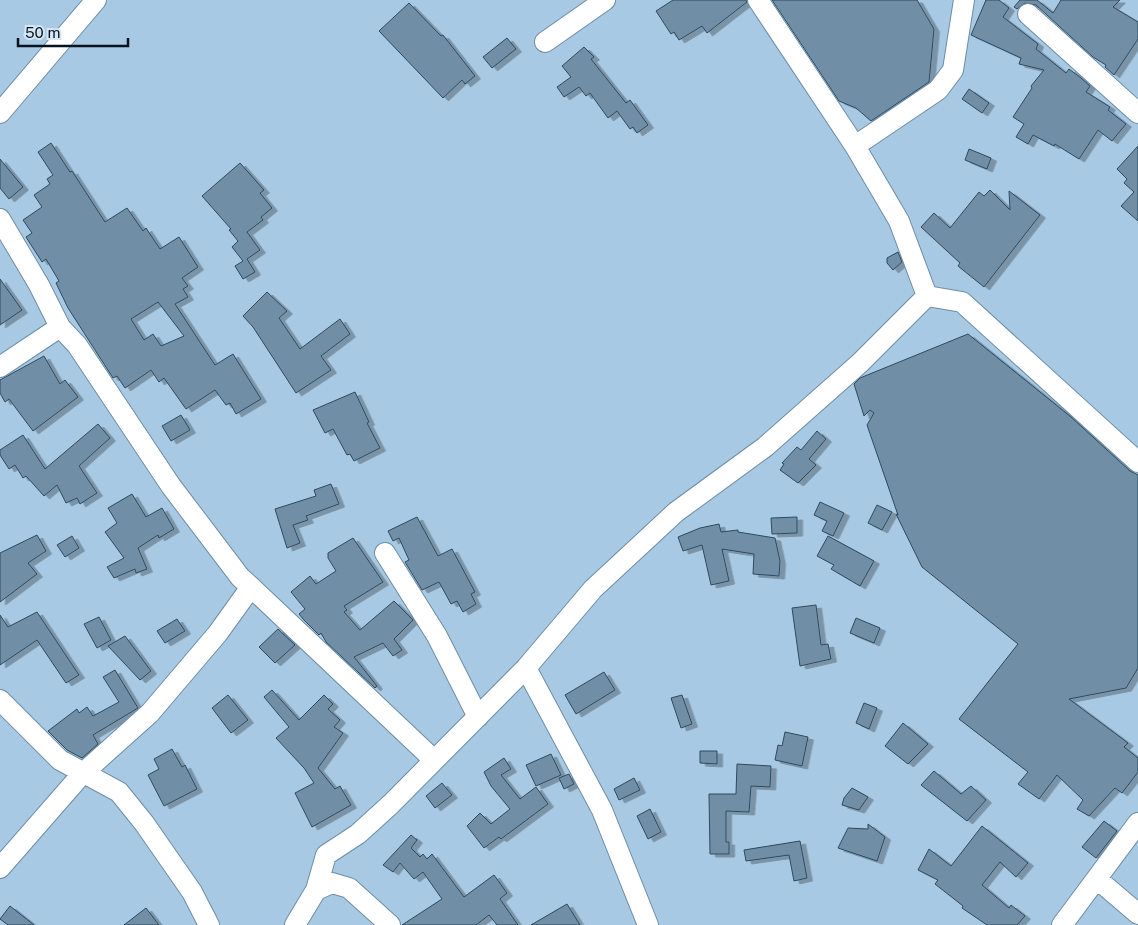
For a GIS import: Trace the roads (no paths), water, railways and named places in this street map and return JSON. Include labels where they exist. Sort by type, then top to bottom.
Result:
[{"type":"street","points":[[0,113],[96,0]]},
{"type":"street","points":[[545,42],[605,0]]},
{"type":"street","points":[[758,0],[855,146],[899,221],[927,296]]},
{"type":"street","points":[[855,146],[938,90],[953,70],[964,0]]},
{"type":"street","points":[[1028,14],[1138,113]]},
{"type":"street","points":[[0,219],[39,284],[60,327],[82,352],[172,486],[240,576],[434,760]]},
{"type":"street","points":[[927,296],[962,302],[1137,459]]},
{"type":"street","points":[[295,925],[316,890],[326,856],[358,834],[526,668],[593,589],[676,512],[765,447],[860,363],[927,296]]},
{"type":"street","points":[[0,367],[60,327]]},
{"type":"street","points":[[385,553],[437,636],[478,716]]},
{"type":"street","points":[[0,868],[82,774],[150,713],[218,633],[251,587]]},
{"type":"street","points":[[526,668],[602,810],[648,925]]},
{"type":"street","points":[[0,700],[60,760],[82,774],[119,792],[144,823],[192,892],[209,925]]},
{"type":"street","points":[[1062,925],[1138,822]]},
{"type":"street","points":[[1097,879],[1138,914]]},
{"type":"street","points":[[316,890],[332,883],[349,888],[390,925]]}]
